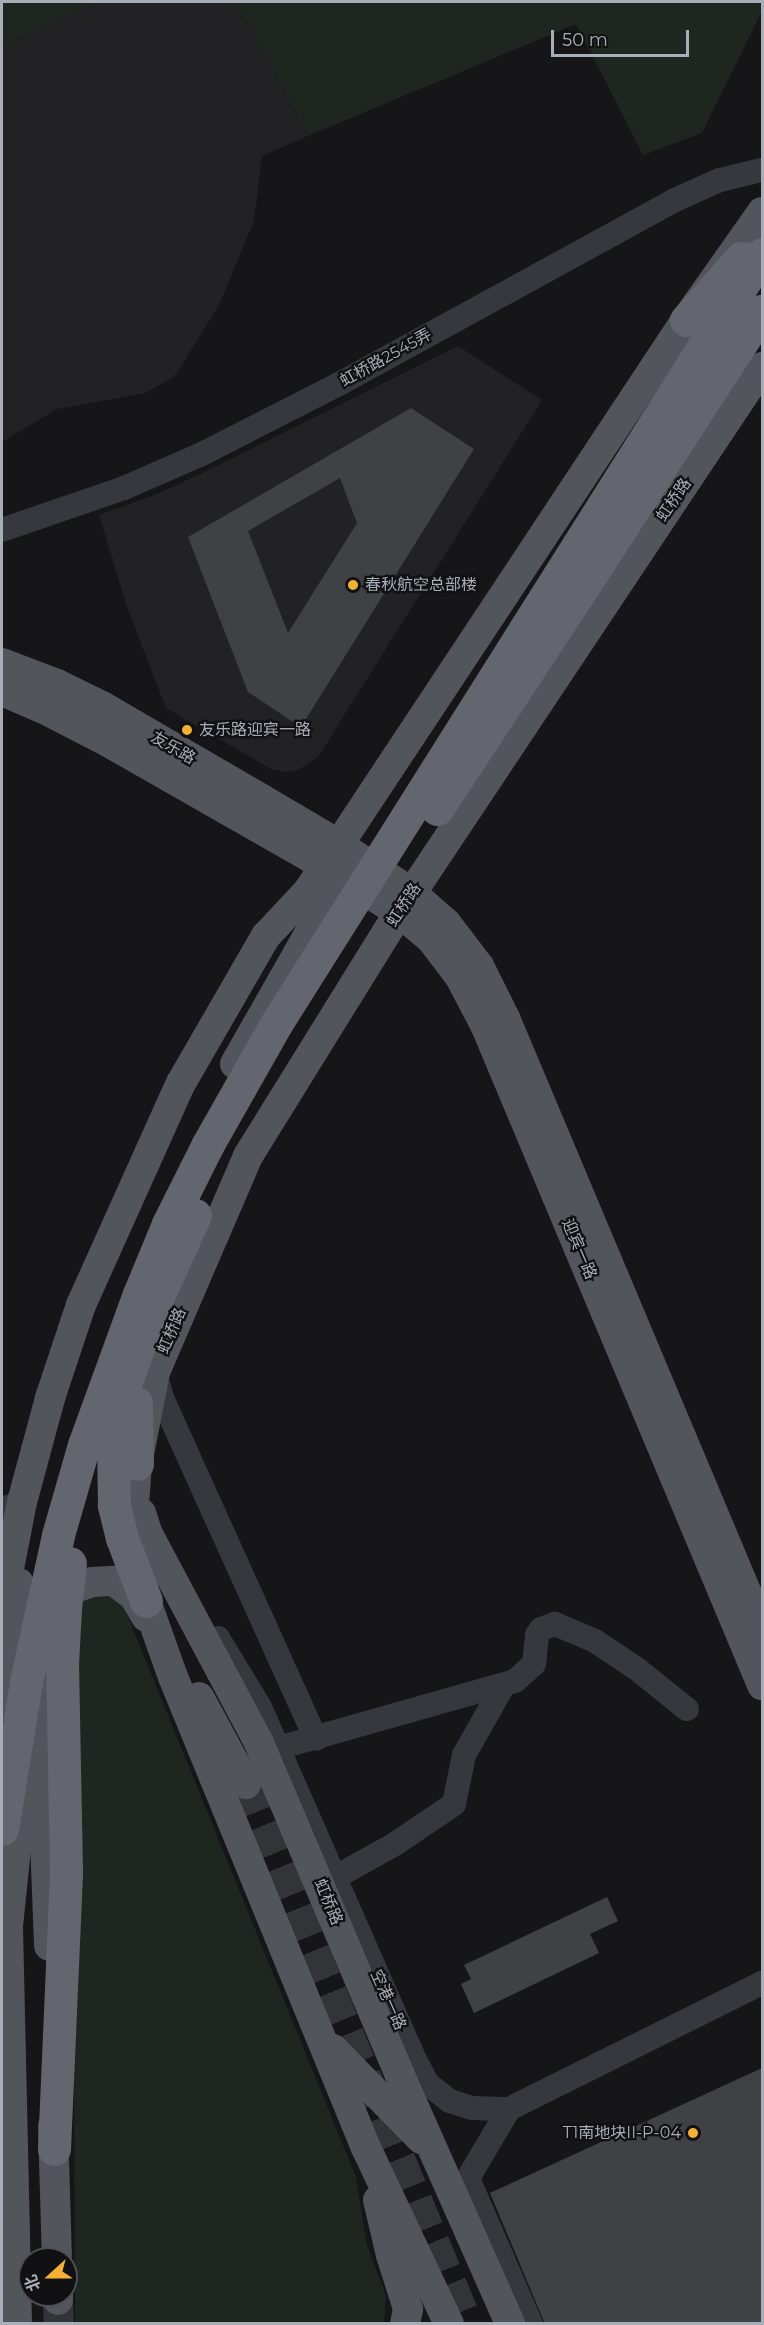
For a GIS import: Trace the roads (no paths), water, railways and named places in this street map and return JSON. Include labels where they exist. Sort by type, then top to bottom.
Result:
[{"type":"highway","points":[[686,320],[762,234]]},
{"type":"highway","points":[[146,1601],[122,1538],[114,1505],[113,1440],[125,1384],[154,1305],[195,1215],[226,1149],[279,1056],[590,552],[762,254]]},
{"type":"highway","points":[[2,1829],[26,1682],[46,1582],[84,1445],[168,1224],[276,1024],[590,552],[762,311]]},
{"type":"highway","points":[[137,1475],[135,1414],[141,1365],[154,1305]]},
{"type":"highway","points":[[54,2149],[66,1870],[62,1664],[64,1608],[78,1518],[112,1368]]},
{"type":"main road","points":[[17,2324],[8,1926],[53,1522],[98,1372],[144,1245],[195,1135],[318,896],[332,855],[686,320],[762,212]]},
{"type":"main road","name":"虹桥路","points":[[449,2324],[366,2148],[208,1766],[146,1601],[135,1551],[134,1518],[137,1475],[155,1372],[248,1156],[405,903],[762,367]]},
{"type":"main road","name":"友乐路","points":[[2,663],[57,684],[102,706],[332,855]]},
{"type":"main road","name":"友乐路","points":[[2,691],[44,709],[332,855]]},
{"type":"main road","name":"迎宾一路","points":[[332,855],[405,903],[446,923],[479,966],[505,1018],[762,1629]]},
{"type":"main road","points":[[2,1706],[16,1595],[42,1482],[101,1311],[172,1143],[208,1071],[282,946],[318,896]]},
{"type":"main road","points":[[2,1604],[12,1505],[81,1305],[181,1083],[266,936],[318,896]]},
{"type":"main road","name":"迎宾一路","points":[[405,903],[460,977],[486,1027],[762,1685]]},
{"type":"main road","name":"虹桥路","points":[[137,1475],[148,1534],[234,1692],[259,1743],[510,2324]]},
{"type":"main road","points":[[57,2247],[46,1807],[39,1639],[55,1601],[72,1589],[92,1582],[114,1581],[134,1596],[163,1645]]},
{"type":"main road","points":[[146,1601],[246,1784],[176,1588]]},
{"type":"main road","points":[[322,2038],[434,2152]]},
{"type":"main road","points":[[2,2062],[12,2122]]},
{"type":"main road","points":[[366,2148],[391,2255],[408,2309],[405,2324]]},
{"type":"street","name":"虹桥路2545弄","points":[[2,530],[124,488],[201,454],[339,384],[675,200],[720,180],[762,170]]},
{"type":"street","points":[[155,1372],[162,1398],[316,1738]]},
{"type":"street","name":"空港一路","points":[[176,1588],[220,1641],[260,1707],[415,2061],[428,2084],[450,2101],[472,2108],[509,2109],[762,1983]]},
{"type":"street","points":[[278,1748],[462,1694],[503,1686],[524,1676],[534,1664],[537,1635],[541,1629],[555,1624],[596,1641],[637,1669],[687,1709]]},
{"type":"street","points":[[334,1878],[395,1844],[454,1804],[464,1755],[503,1686]]},
{"type":"street","points":[[509,2109],[468,2178],[531,2324]]},
{"type":"tunnel","points":[[246,1784],[468,2324]]},
{"type":"tunnel","points":[[58,2307],[59,2324]]},
{"type":"place","name":"春秋航空总部楼","points":[[353,585]]},
{"type":"place","name":"友乐路迎宾一路","points":[[187,730]]},
{"type":"place","name":"T1南地块II-P-04","points":[[693,2133]]}]
